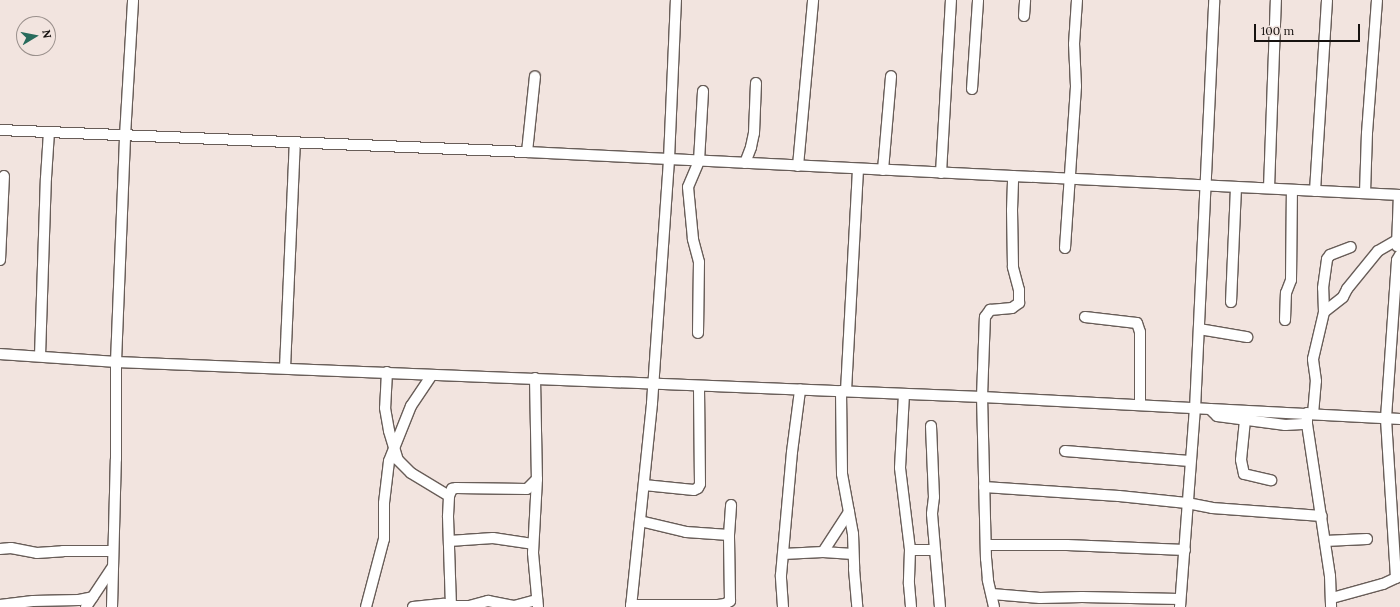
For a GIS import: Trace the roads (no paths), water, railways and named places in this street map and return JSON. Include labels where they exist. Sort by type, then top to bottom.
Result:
[{"type":"street","points":[[112,607],[116,459],[116,362],[125,136],[133,0]]},
{"type":"street","points":[[676,0],[669,159],[653,382],[631,606],[728,604],[731,598],[729,535],[731,505]]},
{"type":"street","points":[[798,166],[813,0]]},
{"type":"street","points":[[941,173],[951,0]]},
{"type":"street","points":[[972,89],[978,0]]},
{"type":"street","points":[[1024,16],[1025,0]]},
{"type":"street","points":[[1065,248],[1076,86],[1074,44],[1077,0]]},
{"type":"street","points":[[992,594],[1040,598],[1180,603],[1195,408],[1214,0]]},
{"type":"street","points":[[1269,188],[1276,0]]},
{"type":"street","points":[[1315,191],[1327,0]]},
{"type":"street","points":[[1365,193],[1368,125],[1377,0]]},
{"type":"street","points":[[527,152],[535,76]]},
{"type":"street","points":[[883,170],[891,76]]},
{"type":"street","points":[[745,163],[754,133],[756,83]]},
{"type":"street","points":[[698,333],[699,262],[693,239],[688,187],[699,161],[703,91]]},
{"type":"street","points":[[0,130],[527,152],[1069,180],[1399,195],[1397,240],[1398,258],[1386,418],[1398,577],[1332,602],[1322,516],[1307,424],[1316,381],[1314,359],[1324,312],[1323,288],[1327,258],[1330,255],[1351,247]]},
{"type":"street","points":[[40,356],[49,132]]},
{"type":"street","points":[[285,368],[295,142]]},
{"type":"street","points":[[857,607],[853,534],[842,474],[844,391],[858,169]]},
{"type":"street","points":[[0,260],[4,176]]},
{"type":"street","points":[[994,607],[987,571],[984,487],[982,397],[985,316],[990,310],[1012,308],[1019,303],[1019,290],[1013,267],[1013,176]]},
{"type":"street","points":[[1231,302],[1236,187]]},
{"type":"street","points":[[1285,320],[1286,294],[1291,280],[1292,190]]},
{"type":"street","points":[[1324,312],[1343,297],[1362,269],[1378,251],[1397,240]]},
{"type":"street","points":[[1085,317],[1137,323],[1140,332],[1140,405]]},
{"type":"street","points":[[1199,329],[1247,338]]},
{"type":"street","points":[[0,354],[116,362],[432,375],[653,382],[699,386],[982,397],[1400,419]]},
{"type":"street","points":[[388,372],[386,408],[393,448],[398,460],[407,470],[450,496]]},
{"type":"street","points":[[369,605],[384,539],[385,496],[389,461],[411,406],[432,375]]},
{"type":"street","points":[[413,607],[444,604],[451,607],[469,606],[488,601],[514,606],[537,604],[533,544],[537,479],[535,378]]},
{"type":"street","points":[[644,485],[694,490],[698,488],[700,484],[699,386]]},
{"type":"street","points":[[783,607],[783,554],[791,459],[800,390]]},
{"type":"street","points":[[904,394],[900,468],[910,550],[909,584],[911,607]]},
{"type":"street","points":[[1210,409],[1217,416],[1285,425],[1307,424]]},
{"type":"street","points":[[1245,420],[1241,460],[1244,474],[1271,480]]},
{"type":"street","points":[[931,426],[934,550],[940,607]]},
{"type":"street","points":[[1065,451],[1190,461]]},
{"type":"street","points":[[451,607],[449,541],[450,496],[452,490],[456,488],[527,489],[537,479]]},
{"type":"street","points":[[984,487],[1119,496],[1187,503],[1212,508],[1322,516]]},
{"type":"street","points":[[822,552],[849,512]]},
{"type":"street","points":[[640,521],[686,532],[729,535]]},
{"type":"street","points":[[449,541],[493,538],[533,544]]},
{"type":"street","points":[[1325,541],[1367,539]]},
{"type":"street","points":[[987,545],[1067,545],[1185,550]]},
{"type":"street","points":[[0,549],[11,548],[37,553],[63,550],[113,551]]},
{"type":"street","points":[[910,550],[934,550]]},
{"type":"street","points":[[783,554],[822,552],[853,554]]},
{"type":"street","points":[[86,607],[112,568]]},
{"type":"street","points":[[0,605],[33,601],[79,600],[93,597]]}]
